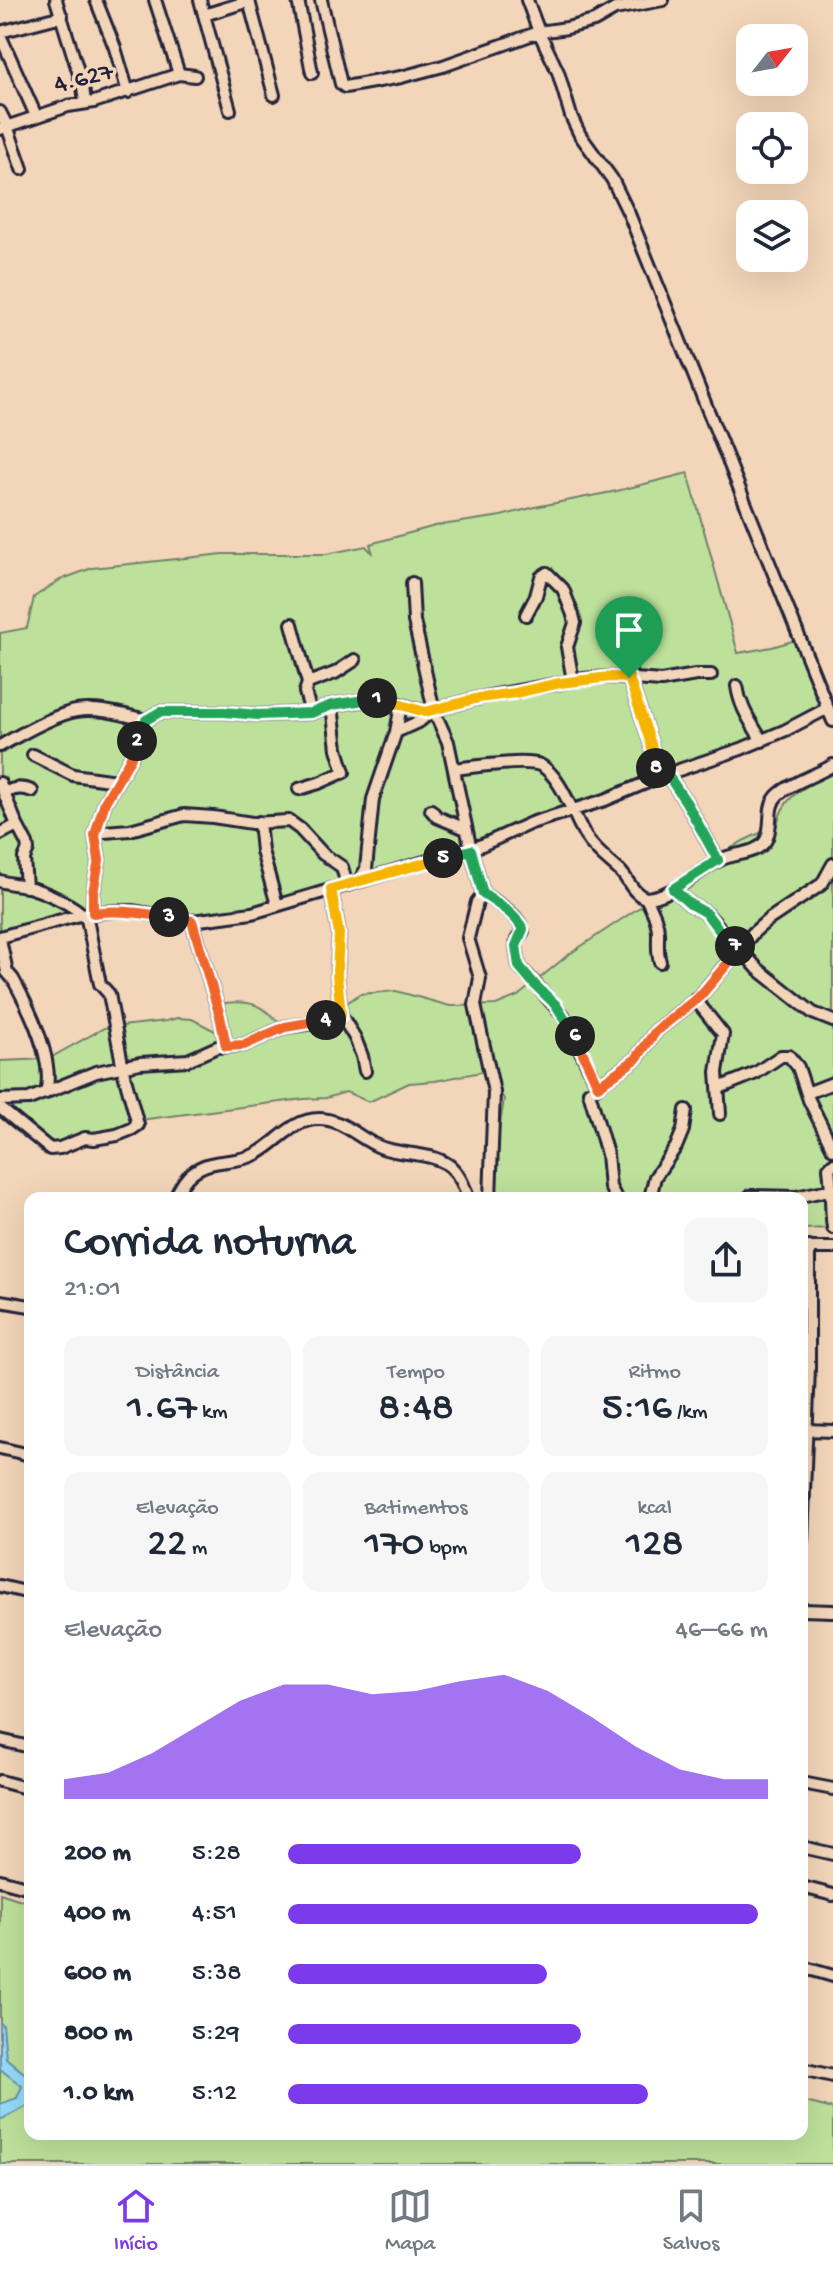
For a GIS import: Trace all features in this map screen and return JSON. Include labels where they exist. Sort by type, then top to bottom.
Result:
[{"type":"street","points":[[56,0],[85,102]]},
{"type":"street","points":[[96,0],[128,92]]},
{"type":"street","points":[[169,0],[156,1],[179,74],[195,76]]},
{"type":"street","points":[[200,0],[230,110]]},
{"type":"street","points":[[298,0],[312,73]]},
{"type":"street","points":[[321,0],[341,84],[345,87],[443,66],[539,32],[594,21],[615,9],[663,0]]},
{"type":"street","points":[[527,0],[558,72],[580,135],[612,179],[629,214],[833,721]]},
{"type":"street","points":[[204,15],[249,1],[274,95]]},
{"type":"street","points":[[36,116],[0,34],[62,16]]},
{"type":"street","name":"4.627","points":[[4,128],[179,74]]},
{"type":"street","points":[[0,112],[22,169]]},
{"type":"street","points":[[526,615],[541,577],[547,573],[563,589],[575,623],[567,647],[573,681]]},
{"type":"street","points":[[412,583],[414,621],[432,711],[448,742],[483,894],[501,905],[521,924],[523,931],[516,946],[519,966],[563,1015],[598,1086]]},
{"type":"street","points":[[292,624],[308,683],[305,692],[311,713]]},
{"type":"street","points":[[625,631],[631,653],[629,678],[662,776],[686,802],[718,860]]},
{"type":"street","points":[[308,683],[335,673],[355,660]]},
{"type":"street","points":[[0,1108],[50,1149],[85,1138],[124,1132],[138,1125],[109,994],[100,984],[87,919],[99,860],[95,835],[105,802],[130,759],[146,720],[160,712],[174,711],[258,715],[311,713],[332,705],[379,698],[420,711],[432,711],[479,698],[573,681],[610,677],[661,681],[711,675]]},
{"type":"street","points":[[737,686],[739,703],[762,741]]},
{"type":"street","points":[[299,789],[344,772],[337,749],[332,705]]},
{"type":"street","points":[[353,883],[366,869],[373,799],[396,732],[401,705]]},
{"type":"street","points":[[46,1093],[49,1081],[40,1033],[7,972],[0,938],[88,914],[113,911],[192,921],[252,913],[471,850],[531,823],[605,800],[662,776],[762,741],[828,708]]},
{"type":"street","points":[[0,746],[76,710],[146,720]]},
{"type":"street","points":[[396,732],[420,721],[432,711]]},
{"type":"street","points":[[33,755],[73,775],[116,781]]},
{"type":"street","points":[[454,769],[487,764],[538,764],[554,780],[589,841],[640,896],[646,898],[673,889],[718,860],[763,844],[768,837],[775,798],[791,786],[833,765]]},
{"type":"street","points":[[26,887],[24,858],[27,844],[2,788],[27,788],[32,791]]},
{"type":"street","points":[[431,810],[437,817],[466,829]]},
{"type":"street","points":[[95,835],[130,830],[184,815],[240,822],[289,821],[323,854],[342,867],[353,883]]},
{"type":"street","points":[[259,822],[262,851],[277,905]]},
{"type":"street","points":[[0,834],[17,825]]},
{"type":"street","points":[[613,1192],[607,1154],[589,1092],[636,1059],[656,1031],[695,999],[768,920],[822,884],[833,864]]},
{"type":"street","points":[[0,881],[26,887],[88,914]]},
{"type":"street","points":[[331,889],[339,934],[337,975],[341,1015],[355,1038],[365,1071]]},
{"type":"street","points":[[673,889],[706,913],[729,943],[740,949],[758,969],[813,1013],[833,1021]]},
{"type":"street","points":[[483,894],[477,902],[468,938],[480,978],[475,1005],[494,1092],[490,1192]]},
{"type":"street","points":[[646,898],[656,920],[660,962]]},
{"type":"street","points":[[192,921],[226,1046]]},
{"type":"street","points":[[695,999],[723,1034],[717,1072],[720,1114]]},
{"type":"street","points":[[0,1100],[29,1099],[96,1072],[124,1066],[188,1060],[217,1047],[244,1045],[285,1027],[321,1022],[341,1015]]},
{"type":"street","points":[[719,1088],[756,1073],[775,1059],[789,1056],[798,1067],[833,1149]]},
{"type":"street","points":[[807,1093],[833,1083]]},
{"type":"street","points":[[651,1192],[655,1177],[676,1147],[686,1110]]},
{"type":"street","points":[[178,1192],[191,1173],[200,1168],[210,1163],[253,1156],[301,1122],[317,1119],[333,1120],[375,1146],[395,1153],[437,1158],[451,1167],[466,1192]]},
{"type":"street","points":[[833,1164],[829,1168],[833,1228]]},
{"type":"street","points":[[808,1194],[832,1189]]},
{"type":"street","points":[[808,1247],[833,1248]]},
{"type":"street","points":[[0,1301],[24,1305]]},
{"type":"street","points":[[808,1328],[808,1389]]},
{"type":"street","points":[[808,1430],[833,1431]]},
{"type":"street","points":[[0,1448],[24,1454]]},
{"type":"street","points":[[0,1586],[24,1592]]},
{"type":"street","points":[[808,1610],[833,1611]]},
{"type":"street","points":[[0,1740],[24,1746]]},
{"type":"street","points":[[0,1781],[24,1787]]},
{"type":"street","points":[[808,1784],[833,1789]]},
{"type":"street","points":[[808,1848],[833,1854]]},
{"type":"street","points":[[0,1880],[24,1886]]},
{"type":"street","points":[[808,1889],[833,1895]]},
{"type":"street","points":[[808,1969],[833,1976]]},
{"type":"street","points":[[808,2070],[833,2076]]},
{"type":"green space","points":[[688,473],[738,653],[799,639],[824,708],[743,744],[592,802],[460,849],[367,877],[372,815],[400,723],[401,696],[395,729],[370,803],[365,858],[357,880],[254,909],[220,915],[192,918],[113,905],[0,934],[0,633],[27,628],[34,597],[60,580],[92,568],[223,554],[326,554],[366,546],[373,554],[370,544],[435,526],[501,516]]},
{"type":"green space","points":[[833,771],[833,1228],[808,1229],[808,1192],[493,1192],[492,1176],[504,1099],[486,1071],[409,1083],[369,1102],[346,1092],[326,1098],[147,1119],[50,1146],[0,1103],[0,1061],[48,1059],[104,1028],[177,1018],[192,1019],[215,1031],[225,1003],[256,1005],[280,1023],[329,1015],[360,994],[396,991],[450,1006],[496,1005],[518,996],[568,955],[691,873],[743,841],[777,825],[785,805],[806,787]]},
{"type":"green space","points":[[0,1893],[24,1901],[24,2140],[808,2140],[808,2103],[833,2109],[833,2164],[0,2164]]},
{"type":"water","points":[[0,2023],[3,2025],[6,2058],[24,2073],[24,2108],[0,2120],[0,2104],[17,2098],[22,2086],[0,2069]]},
{"type":"route","points":[[629,678],[651,744],[658,778],[667,774],[718,860],[673,889],[706,913],[729,943],[740,949],[700,996],[656,1031],[641,1055],[598,1086],[563,1015],[519,966],[516,946],[523,929],[501,905],[483,894],[471,850],[331,889],[339,934],[337,975],[341,1015],[321,1022],[285,1027],[257,1041],[235,1047],[226,1046],[192,921],[132,911],[93,913],[99,860],[95,835],[105,802],[130,759],[146,720],[160,712],[311,713],[332,705],[379,698],[425,712],[479,698],[583,679],[629,678]]}]
